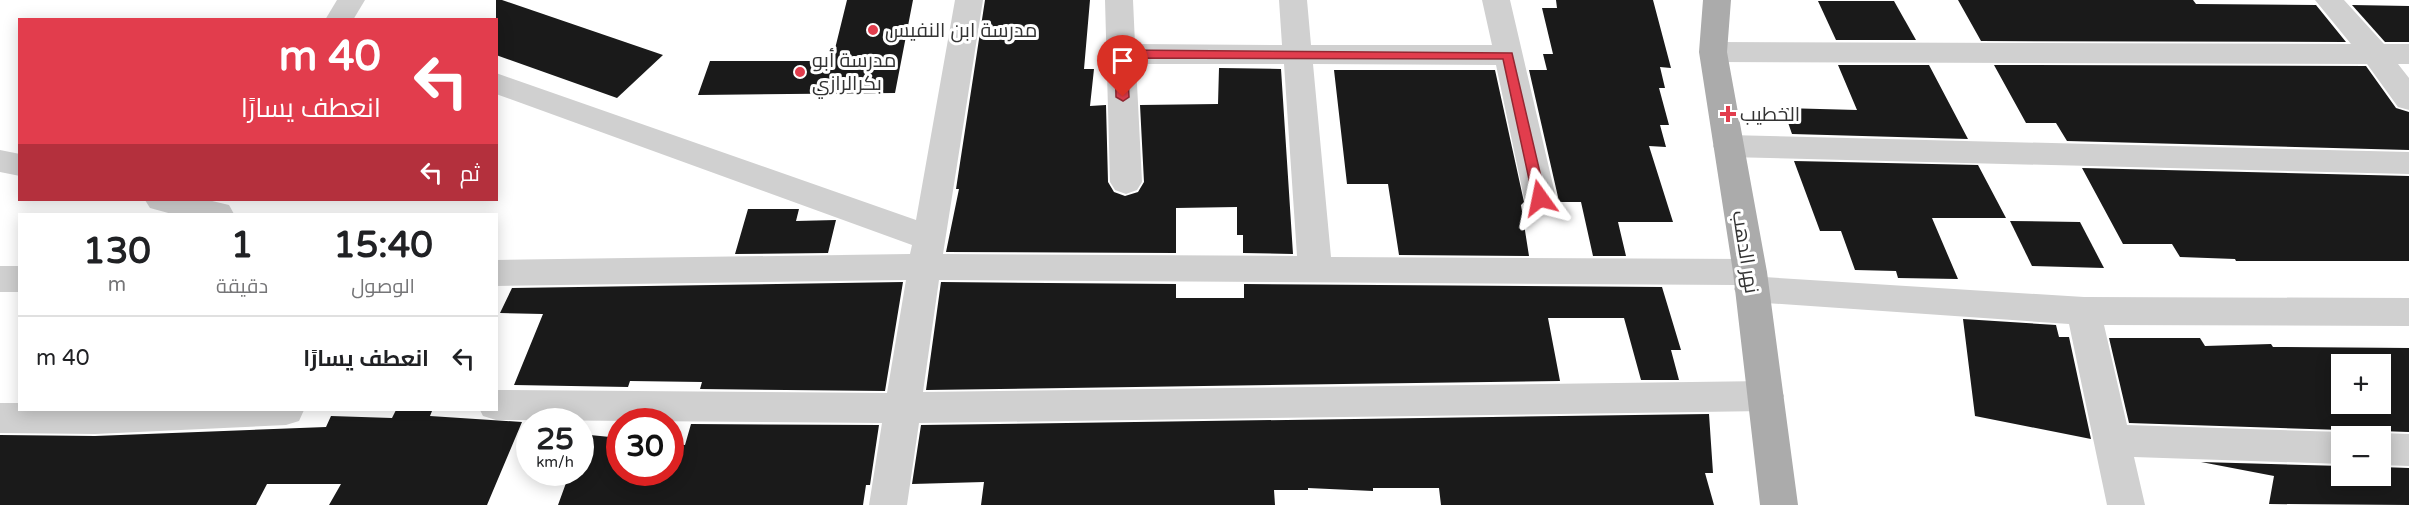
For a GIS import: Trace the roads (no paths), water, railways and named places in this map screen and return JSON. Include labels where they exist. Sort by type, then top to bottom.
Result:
[{"type":"main road","name":"نهر الدهب","points":[[1717,0],[1713,52],[1751,281],[1779,505]]},
{"type":"street","points":[[340,18],[351,0]]},
{"type":"street","points":[[888,505],[969,0]]},
{"type":"street","points":[[1119,0],[1126,182]]},
{"type":"street","points":[[1293,0],[1315,270]]},
{"type":"street","points":[[1496,0],[1540,198]]},
{"type":"street","points":[[2329,0],[2375,53],[2409,100]]},
{"type":"street","points":[[1713,52],[2409,54]]},
{"type":"street","points":[[1121,54],[1508,55]]},
{"type":"street","points":[[498,84],[927,253]]},
{"type":"street","points":[[1728,146],[2409,164]]},
{"type":"street","points":[[0,161],[18,165]]},
{"type":"street","points":[[165,201],[214,213]]},
{"type":"street","points":[[498,273],[927,253],[1315,270],[1751,281],[2084,311],[2409,312]]},
{"type":"street","points":[[0,279],[18,279]]},
{"type":"street","points":[[2084,311],[2126,505]]},
{"type":"street","points":[[498,405],[903,408],[1766,396]]},
{"type":"street","points":[[0,418],[239,411]]},
{"type":"street","points":[[2112,440],[2331,448]]},
{"type":"street","points":[[2391,449],[2409,450]]},
{"type":"place","name":"مدرسة ابن النفيس","points":[[873,30]]},
{"type":"place","name":"مدرسة أبو بكرالرازي","points":[[800,72]]},
{"type":"place","name":"الخطيب","points":[[1728,114]]}]
